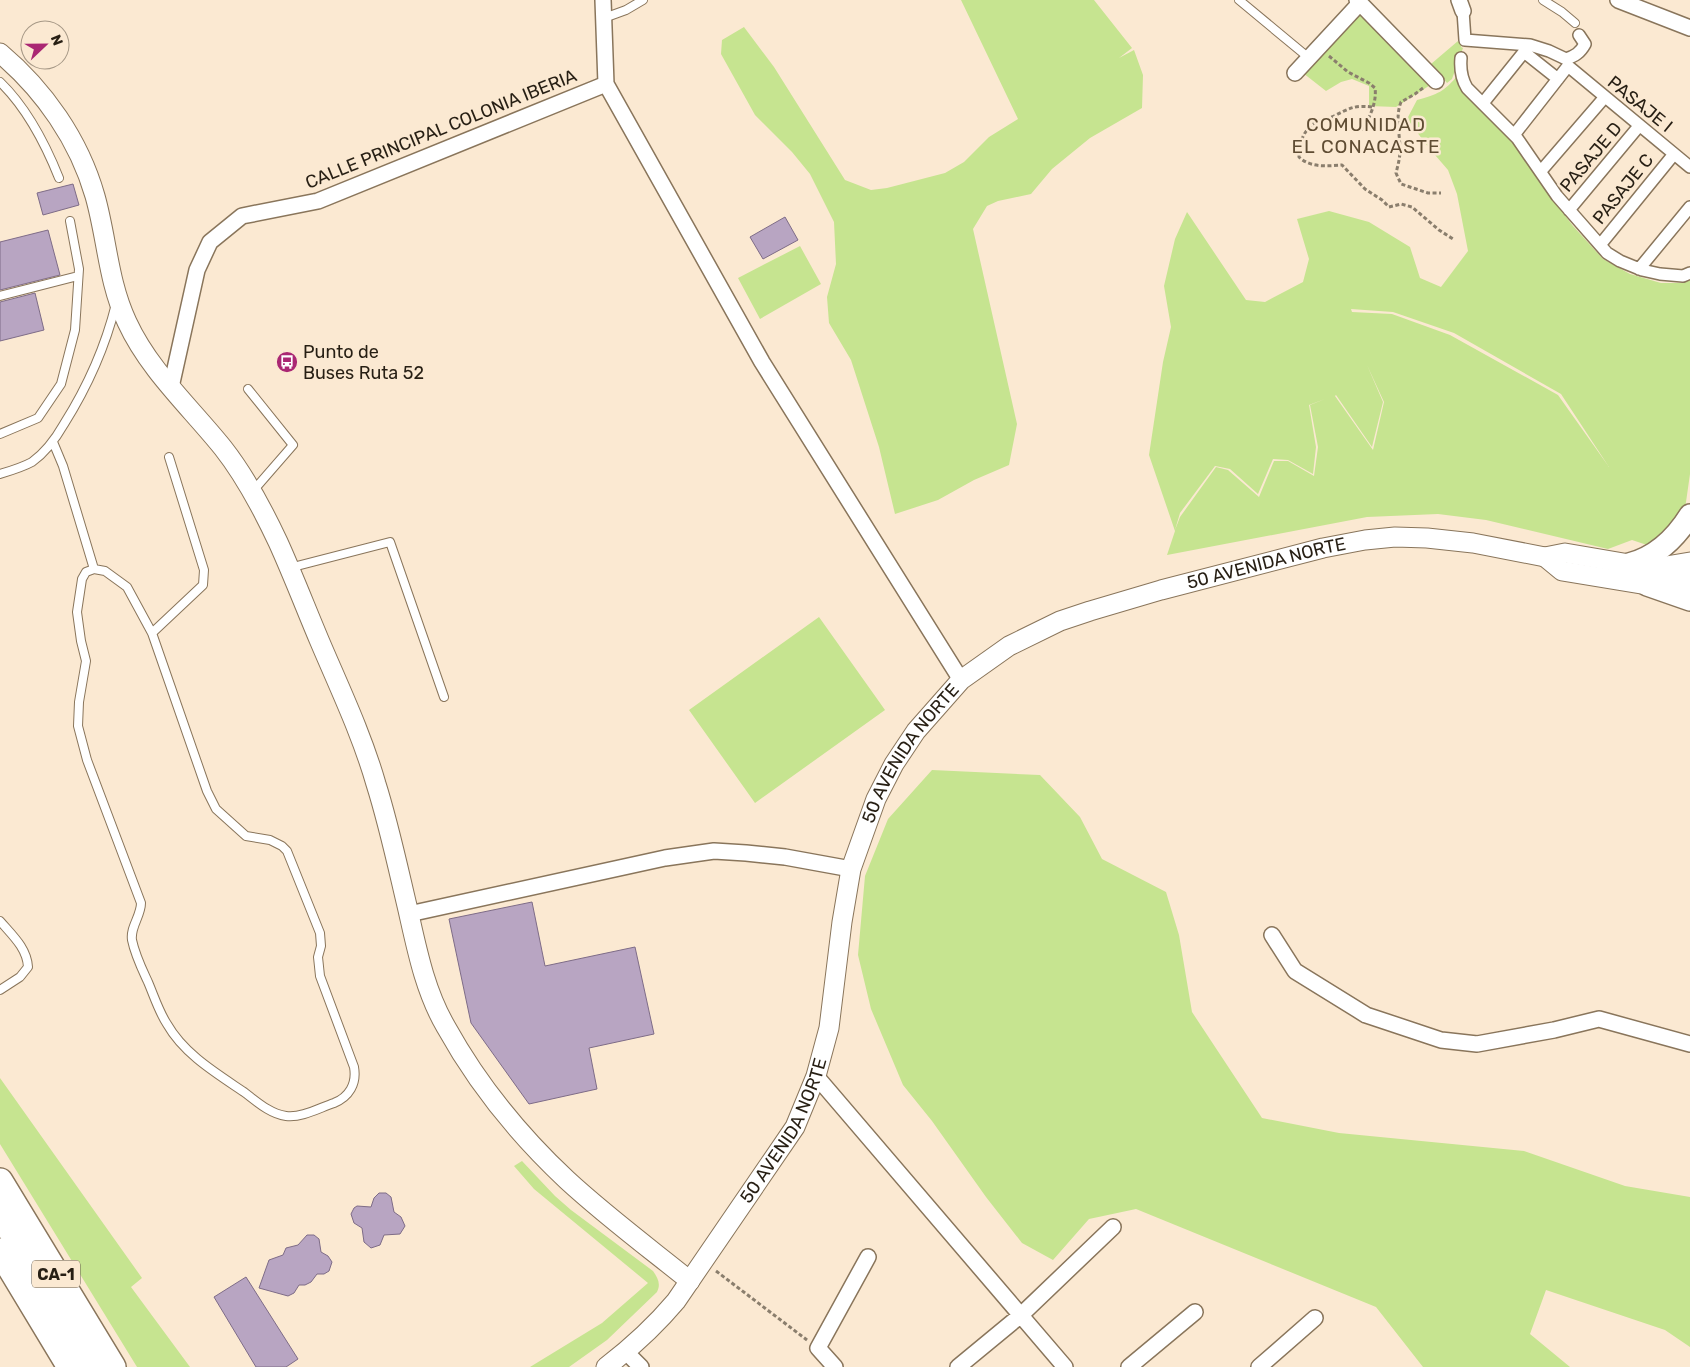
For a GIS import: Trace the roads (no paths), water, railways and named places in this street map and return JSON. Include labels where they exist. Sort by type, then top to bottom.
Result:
[{"type":"highway","name":"CA-1","points":[[0,1181],[113,1367]]},
{"type":"highway","name":"CA-1","points":[[0,1252],[57,1356],[70,1367]]},
{"type":"main road","points":[[1629,564],[1646,558],[1667,545],[1682,528],[1690,515]]},
{"type":"main road","points":[[1647,585],[1690,600]]},
{"type":"main road","points":[[0,1166],[126,1367]]},
{"type":"main road","points":[[0,1214],[94,1367]]},
{"type":"street","points":[[603,0],[606,84],[762,362],[961,680]]},
{"type":"street","points":[[1618,0],[1690,28]]},
{"type":"street","points":[[1295,73],[1359,2],[1431,84]]},
{"type":"street","points":[[1461,6],[1466,40],[1530,45],[1566,59],[1577,55],[1585,44],[1577,29]]},
{"type":"street","points":[[1483,103],[1524,52],[1558,79],[1514,135]]},
{"type":"street","points":[[0,53],[27,78],[59,119],[74,142],[95,197],[117,299],[138,343],[153,366],[226,453],[252,493],[278,542],[363,744],[378,792],[409,914],[416,951],[426,983],[444,1025],[497,1104],[564,1178],[690,1281]]},
{"type":"street","points":[[1461,58],[1460,69],[1463,81],[1514,135],[1557,196],[1607,253],[1639,269],[1660,274],[1683,276],[1690,274]]},
{"type":"street","name":"PASAJE I","points":[[1558,79],[1568,66],[1604,98],[1690,167]]},
{"type":"street","name":"CALLE PRINCIPAL COLONIA IBERIA","points":[[171,387],[197,270],[210,242],[242,216],[318,201],[606,84]]},
{"type":"street","points":[[1541,171],[1604,98]]},
{"type":"street","name":"PASAJE D","points":[[1569,210],[1639,126]]},
{"type":"street","name":"PASAJE C","points":[[1600,245],[1674,154]]},
{"type":"street","points":[[1639,269],[1690,207]]},
{"type":"street","name":"50 AVENIDA NORTE","points":[[606,1367],[626,1352],[660,1320],[690,1281],[795,1127],[816,1076],[829,1028],[842,922],[851,869],[876,799],[894,764],[916,731],[961,680],[1009,646],[1060,621],[1161,590],[1323,548],[1375,539],[1395,537],[1427,538],[1473,543],[1545,557],[1565,553],[1629,564],[1660,567],[1690,562]]},
{"type":"street","name":"50 AVENIDA NORTE","points":[[1545,557],[1562,571],[1647,585],[1660,585],[1690,580]]},
{"type":"street","points":[[409,914],[655,860],[714,852],[784,857],[851,869]]},
{"type":"street","points":[[1272,935],[1295,971],[1366,1015],[1441,1040],[1478,1044],[1554,1030],[1599,1019],[1690,1044]]},
{"type":"street","points":[[816,1076],[1065,1367]]},
{"type":"street","points":[[958,1367],[1021,1315],[1113,1228]]},
{"type":"street","points":[[835,1367],[818,1348],[868,1257]]},
{"type":"street","points":[[1128,1367],[1194,1312]]},
{"type":"street","points":[[1259,1367],[1315,1318]]},
{"type":"street","points":[[626,1352],[640,1367]]},
{"type":"lane","points":[[604,18],[626,10],[643,0]]},
{"type":"lane","points":[[1239,0],[1309,58]]},
{"type":"lane","points":[[1547,1],[1562,12],[1577,29]]},
{"type":"lane","points":[[0,82],[26,113],[48,150],[59,178]]},
{"type":"lane","points":[[0,434],[38,418],[61,384],[75,330],[79,269],[70,221]]},
{"type":"lane","points":[[0,296],[78,276]]},
{"type":"lane","points":[[0,474],[32,462],[53,442],[76,406],[95,368],[109,332],[117,299]]},
{"type":"lane","points":[[248,388],[293,445],[252,493]]},
{"type":"lane","points":[[53,442],[63,466],[94,569]]},
{"type":"lane","points":[[152,632],[203,585],[204,576],[204,570],[168,457]]},
{"type":"lane","points":[[289,568],[390,542],[444,697]]},
{"type":"lane","points":[[94,569],[105,571],[127,587],[152,632],[216,809],[246,836],[270,840],[282,846],[287,852],[320,933],[318,957],[320,976],[355,1074],[353,1085],[342,1100],[301,1115],[287,1116],[272,1112],[204,1064],[178,1041],[166,1024],[136,953],[132,937],[135,923],[141,911],[141,904],[87,760],[78,726],[79,702],[86,661],[77,612],[82,579],[86,572],[94,569]]},
{"type":"lane","points":[[0,921],[19,943],[27,959],[28,967],[20,977],[0,990]]},
{"type":"place","name":"Punto de Buses Ruta 52","points":[[287,362]]},
{"type":"district","name":"COMUNIDAD EL CONACASTE","points":[[1366,135]]}]
